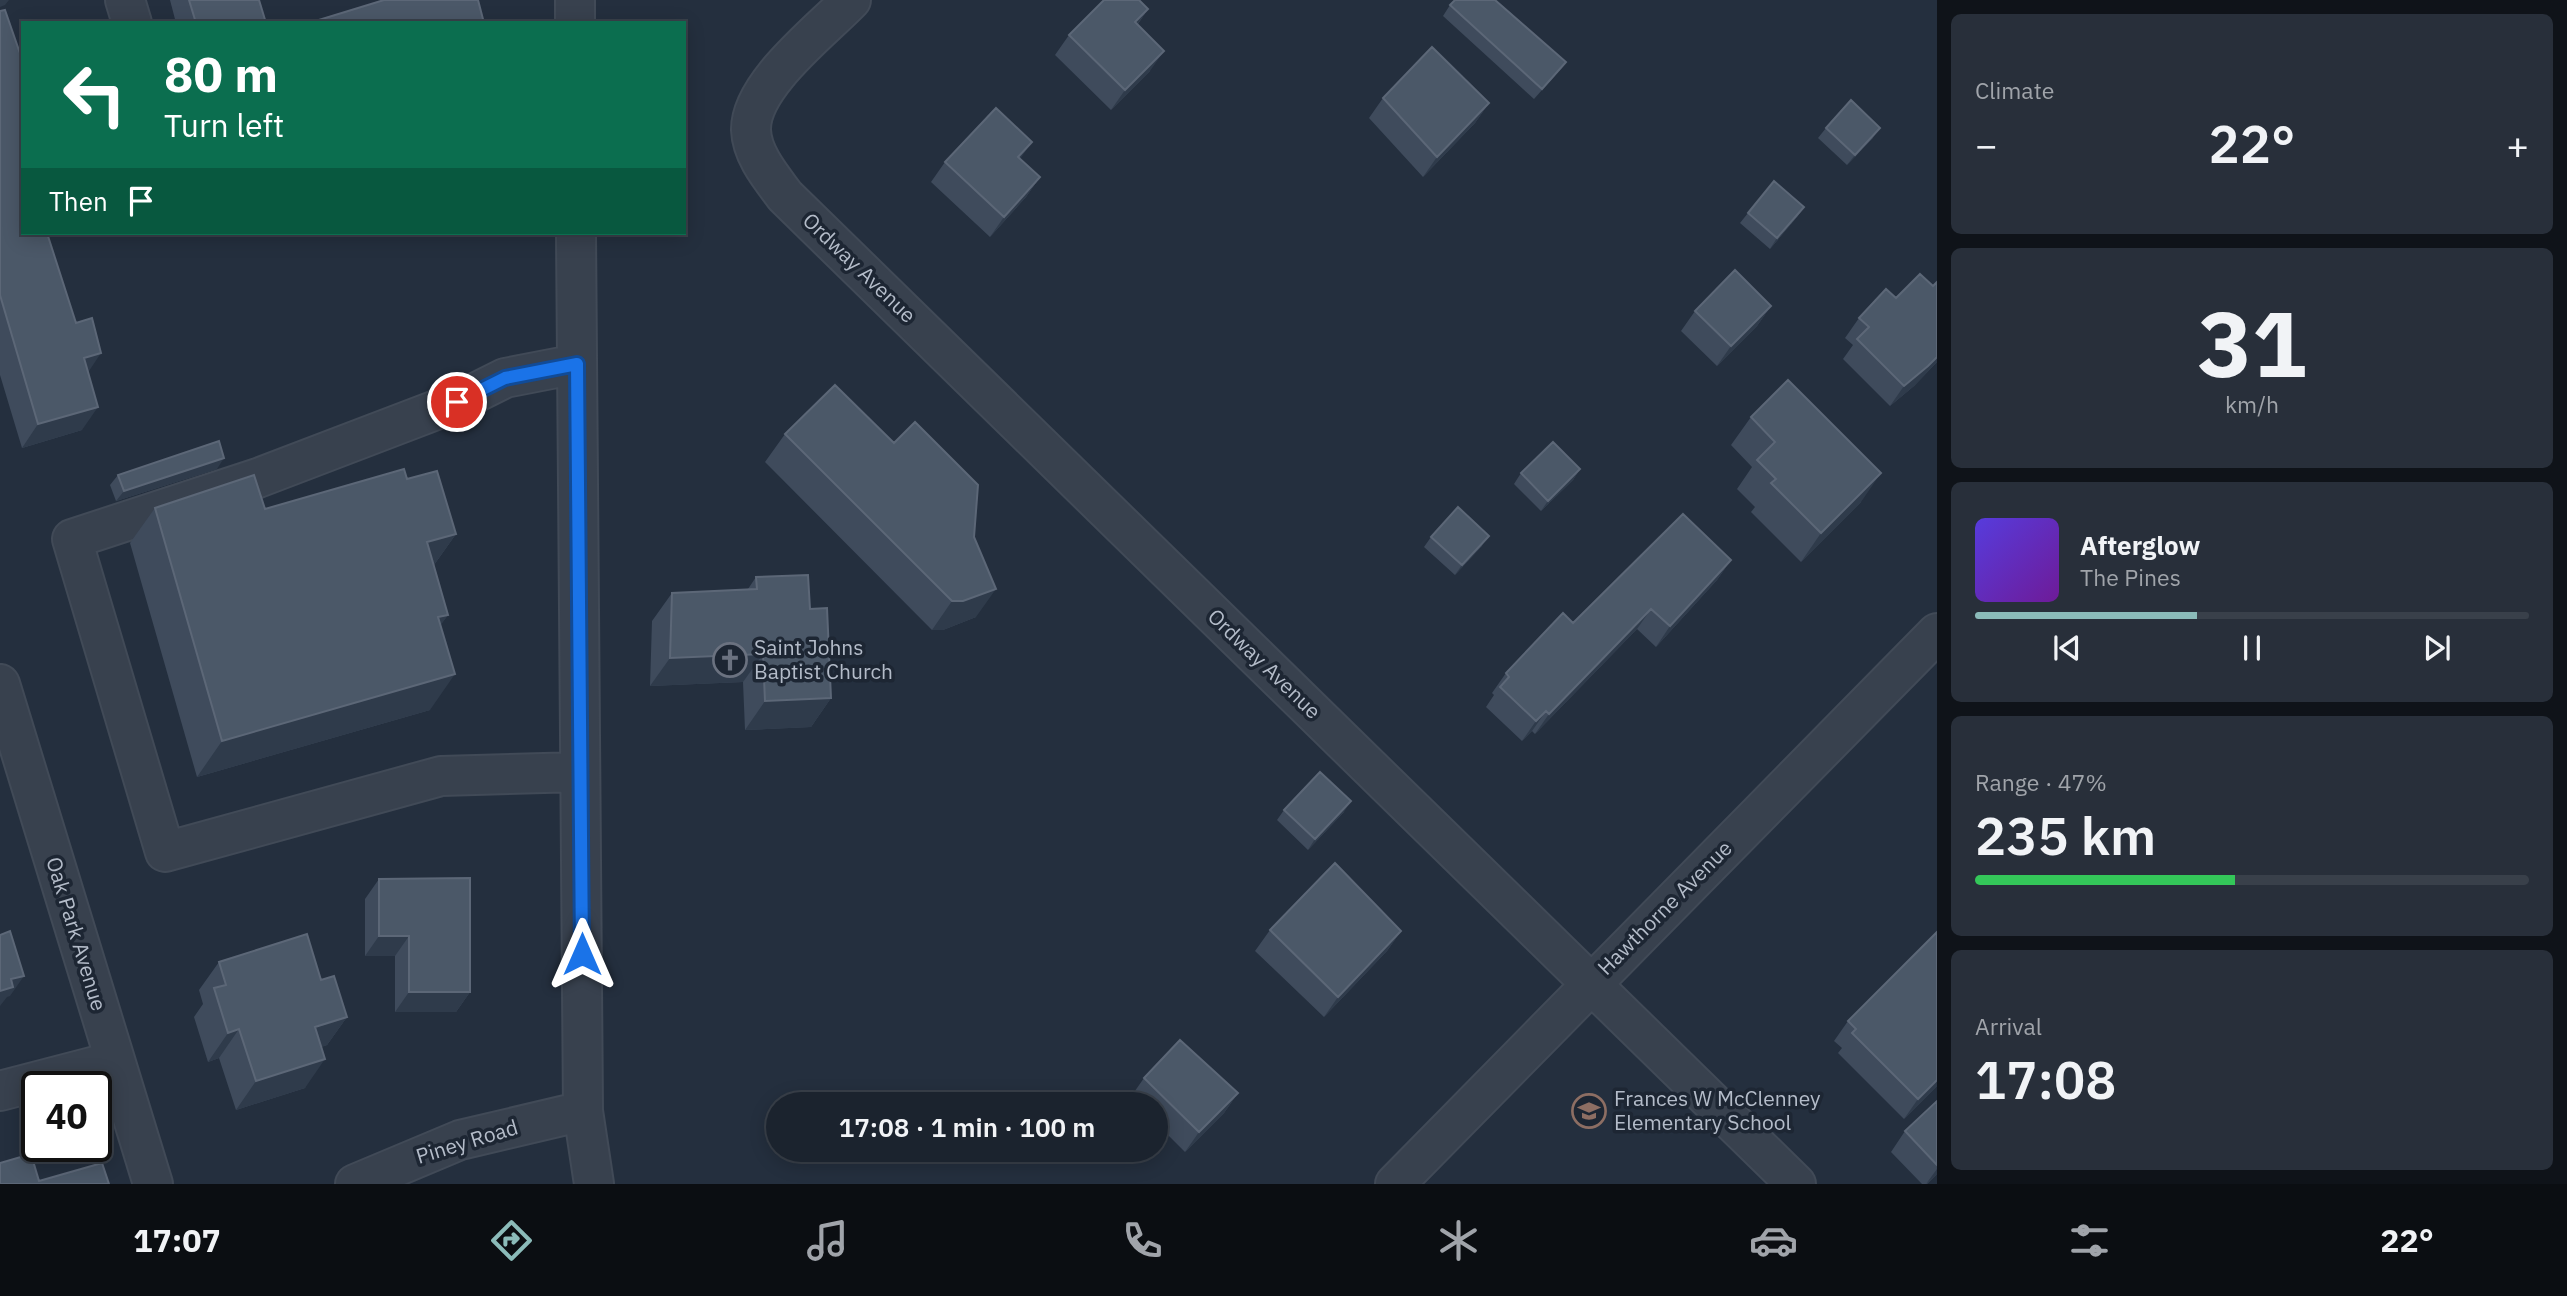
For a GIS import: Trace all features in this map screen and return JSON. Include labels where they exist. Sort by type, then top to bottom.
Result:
[{"type":"street","points":[[125,0],[131,21]]},
{"type":"street","points":[[575,0],[575,21]]},
{"type":"street","name":"Ordway Avenue","points":[[851,0],[764,90],[754,109],[751,132],[761,163],[785,196],[1796,1184]]},
{"type":"street","points":[[576,235],[583,1111],[594,1184]]},
{"type":"street","points":[[577,364],[505,378],[457,402],[258,478],[72,539],[165,852],[441,776],[580,772]]},
{"type":"street","name":"Hawthorne Avenue","points":[[1395,1184],[1937,633]]},
{"type":"street","name":"Oak Park Avenue","points":[[0,684],[153,1184]]},
{"type":"street","points":[[0,1091],[115,1061]]},
{"type":"street","name":"Piney Road","points":[[355,1184],[460,1140],[583,1111]]},
{"type":"building","points":[[189,0],[259,0],[265,21],[195,21]]},
{"type":"building","points":[[384,0],[478,0],[483,21],[316,21]]},
{"type":"building","points":[[1104,0],[1139,0],[1148,9],[1135,22],[1164,51],[1125,90],[1069,35]]},
{"type":"building","points":[[1455,0],[1495,0],[1566,62],[1542,89],[1450,5]]},
{"type":"building","points":[[5,10],[21,56],[21,235],[48,235],[76,323],[92,318],[101,353],[84,358],[98,407],[38,424],[0,295],[0,11]]},
{"type":"building","points":[[1432,47],[1489,103],[1437,157],[1383,98]]},
{"type":"building","points":[[1851,100],[1880,128],[1855,155],[1826,128]]},
{"type":"building","points":[[996,108],[1032,142],[1018,157],[1040,177],[1004,217],[945,162]]},
{"type":"building","points":[[1774,181],[1804,207],[1777,238],[1748,213]]},
{"type":"building","points":[[1735,270],[1771,306],[1731,346],[1695,311]]},
{"type":"building","points":[[1920,274],[1933,286],[1937,282],[1937,357],[1904,386],[1857,339],[1869,327],[1859,318],[1886,289],[1896,298]]},
{"type":"building","points":[[1788,380],[1881,473],[1821,533],[1771,483],[1776,479],[1757,460],[1775,442],[1751,417]]},
{"type":"building","points":[[835,385],[894,443],[915,422],[978,485],[974,537],[996,589],[963,601],[952,601],[785,434]]},
{"type":"building","points":[[219,441],[224,458],[124,491],[118,475]]},
{"type":"building","points":[[1553,442],[1580,469],[1548,501],[1521,473]]},
{"type":"building","points":[[404,469],[407,479],[437,471],[456,534],[427,542],[448,615],[438,617],[455,674],[222,741],[155,508],[254,475],[265,509]]},
{"type":"building","points":[[1458,507],[1489,536],[1462,565],[1431,537]]},
{"type":"building","points":[[1683,514],[1731,560],[1670,626],[1651,609],[1549,714],[1546,711],[1536,721],[1500,687],[1509,677],[1506,673],[1563,613],[1573,623]]},
{"type":"building","points":[[808,575],[810,609],[827,608],[831,698],[765,701],[763,654],[670,658],[672,593],[757,589],[756,577]]},
{"type":"building","points":[[1320,772],[1351,801],[1315,839],[1284,810]]},
{"type":"building","points":[[1335,863],[1401,931],[1338,997],[1270,930]]},
{"type":"building","points":[[470,878],[470,992],[409,992],[409,936],[379,936],[379,879]]},
{"type":"building","points":[[10,931],[24,976],[11,979],[13,987],[0,991],[0,935]]},
{"type":"building","points":[[1937,932],[1937,1080],[1918,1099],[1852,1033],[1856,1029],[1848,1021]]},
{"type":"building","points":[[307,934],[321,980],[334,976],[347,1017],[315,1027],[325,1059],[256,1081],[239,1029],[228,1033],[214,988],[226,985],[219,962]]},
{"type":"building","points":[[1180,1040],[1238,1093],[1199,1132],[1168,1102],[1168,1092],[1158,1092],[1144,1078]]},
{"type":"building","points":[[1937,1101],[1937,1165],[1905,1131]]},
{"type":"building","points":[[21,1157],[21,1162],[33,1162],[39,1181],[102,1163],[109,1184],[0,1184],[0,1163]]},
{"type":"place","name":"Saint Johns Baptist Church","points":[[730,660]]},
{"type":"place","name":"Frances W McClenney Elementary School","points":[[1589,1111]]},
{"type":"route","points":[[457,402],[505,378],[577,364],[582,954]]}]
